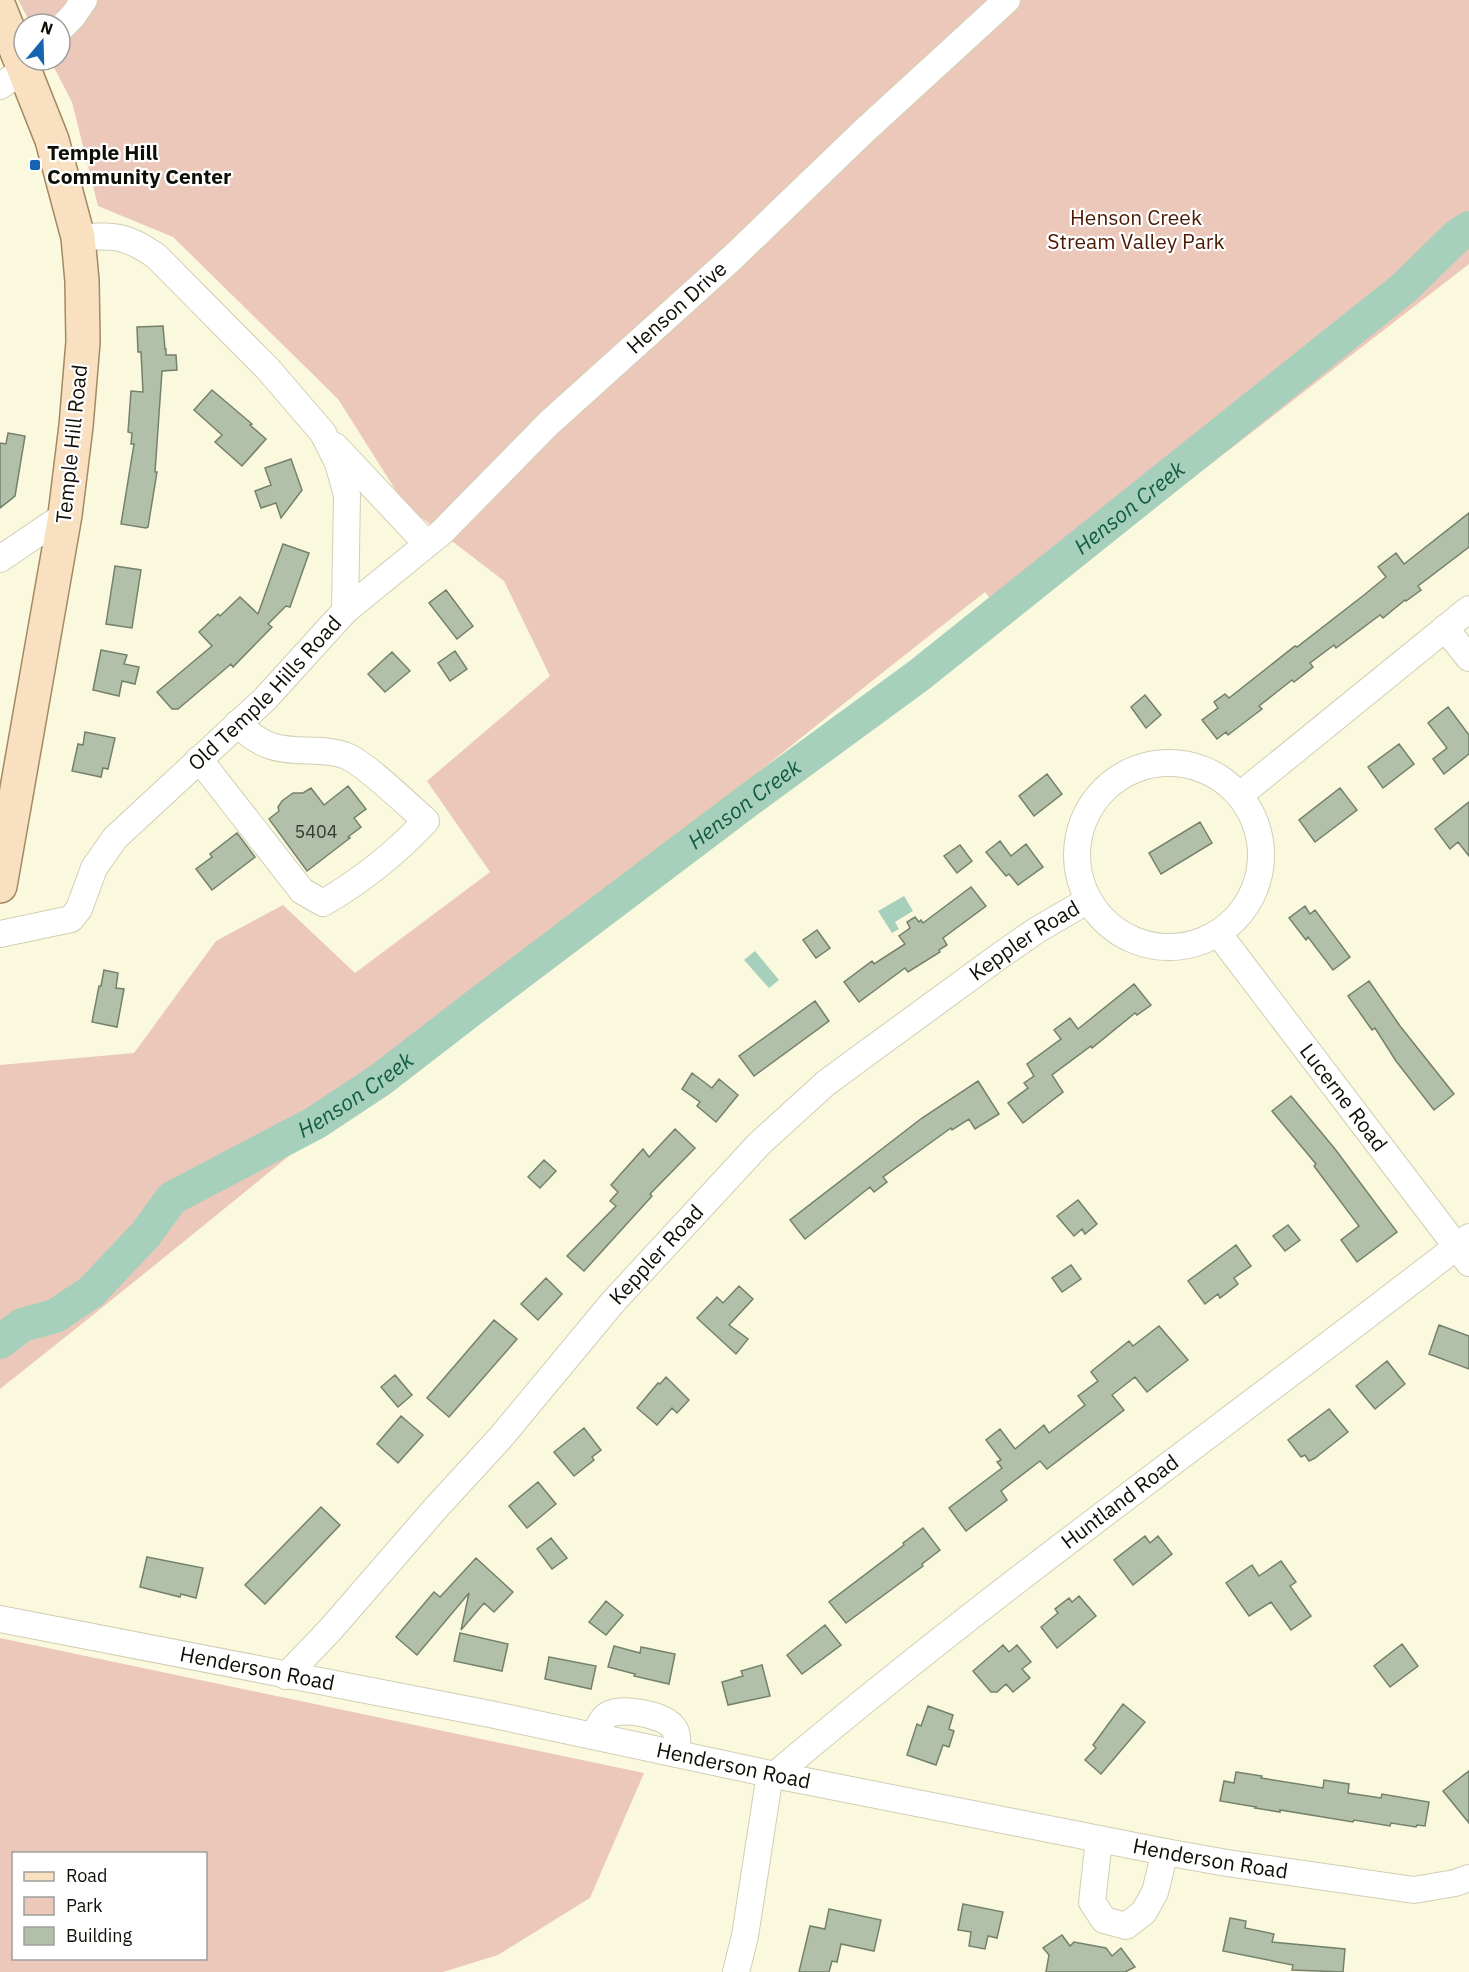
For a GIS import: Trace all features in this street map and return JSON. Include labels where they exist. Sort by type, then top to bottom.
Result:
[{"type":"main road","name":"Temple Hill Road","points":[[0,9],[12,47]]},
{"type":"main road","name":"Temple Hill Road","points":[[0,886],[8,795],[65,515],[83,342],[82,280],[78,237],[52,140],[20,72]]},
{"type":"street","points":[[72,17],[84,0]]},
{"type":"street","name":"Henson Drive","points":[[345,611],[427,544],[549,423],[732,258],[856,139],[1007,0]]},
{"type":"street","name":"Old Temple Hills Road","points":[[0,934],[71,919],[79,909],[94,868],[108,846],[136,817],[265,699],[345,611],[347,495],[338,463],[323,433],[268,369],[156,256],[135,242],[114,236],[78,237]]},
{"type":"street","points":[[323,433],[427,544]]},
{"type":"street","points":[[0,559],[65,515]]},
{"type":"street","points":[[1240,795],[1469,609]]},
{"type":"street","points":[[1445,628],[1469,658]]},
{"type":"street","points":[[200,759],[302,891],[323,903],[344,891],[403,846],[426,821],[346,755],[318,750],[273,747],[255,740],[237,724]]},
{"type":"street","name":"Keppler Road","points":[[1175,762],[1200,767],[1222,778],[1240,795],[1252,814],[1260,836],[1262,858],[1258,880],[1249,901],[1236,919],[1218,933],[1196,943],[1171,947],[1146,944],[1124,935],[1103,922],[1087,901],[1079,877],[1076,853],[1080,828],[1090,806],[1106,786],[1127,772],[1150,764],[1175,762]]},
{"type":"street","name":"Keppler Road","points":[[286,1676],[331,1629],[501,1437],[613,1302],[759,1144],[826,1083],[1001,955],[1037,930],[1087,901]]},
{"type":"street","name":"Lucerne Road","points":[[1218,933],[1465,1249]]},
{"type":"street","name":"Huntland Road","points":[[772,1775],[982,1608],[1212,1431],[1465,1249]]},
{"type":"street","name":"Henderson Road","points":[[0,1619],[479,1712],[772,1775],[1165,1852],[1414,1890],[1455,1883],[1469,1878]]},
{"type":"street","points":[[736,1972],[746,1936],[772,1775]]},
{"type":"street","points":[[1099,1840],[1092,1902],[1104,1920],[1126,1926],[1144,1912],[1155,1892],[1165,1852]]},
{"type":"green space","name":"Henson Creek Stream Valley Park","points":[[18,0],[1469,0],[1469,264],[1136,522],[1069,568],[1004,617],[985,592],[737,789],[0,1389],[0,1065],[134,1053],[216,941],[283,905],[355,973],[490,872],[427,781],[550,676],[504,581],[405,505],[338,399],[173,237],[98,206],[72,102],[56,72],[72,72],[72,12],[24,12]]},
{"type":"green space","points":[[0,1638],[644,1773],[590,1898],[498,1955],[443,1972],[0,1972]]},
{"type":"shaded area","points":[[904,896],[913,911],[895,922],[899,929],[892,933],[878,911]]},
{"type":"shaded area","points":[[755,951],[779,980],[769,988],[744,960]]},
{"type":"building","points":[[163,326],[166,355],[176,355],[177,370],[162,371],[155,472],[157,472],[146,528],[121,524],[134,444],[131,444],[132,433],[128,432],[131,391],[143,392],[137,327]]},
{"type":"building","points":[[212,390],[266,439],[242,466],[215,442],[222,435],[194,410]]},
{"type":"building","points":[[8,433],[25,436],[15,496],[0,508],[0,443],[6,444]]},
{"type":"building","points":[[291,459],[302,490],[281,518],[276,503],[261,508],[255,491],[271,485],[265,468]]},
{"type":"building","points":[[1469,513],[1469,547],[1418,586],[1421,590],[1383,618],[1380,615],[1336,648],[1334,645],[1310,663],[1313,667],[1259,706],[1262,709],[1228,735],[1226,732],[1217,739],[1202,720],[1218,708],[1214,702],[1225,694],[1229,698],[1386,577],[1378,567],[1396,553],[1404,564]]},
{"type":"building","points":[[283,544],[309,553],[290,607],[286,606],[268,624],[272,627],[233,667],[231,664],[178,709],[172,709],[157,692],[212,646],[199,632],[240,597],[258,614]]},
{"type":"building","points":[[115,566],[141,570],[132,628],[106,624]]},
{"type":"building","points":[[446,590],[473,626],[457,639],[429,603]]},
{"type":"building","points":[[101,650],[127,655],[124,664],[139,667],[135,684],[122,681],[119,696],[93,690]]},
{"type":"building","points":[[455,651],[467,669],[450,681],[438,663]]},
{"type":"building","points":[[392,652],[410,671],[385,692],[368,674]]},
{"type":"building","points":[[1145,695],[1161,715],[1146,728],[1131,707]]},
{"type":"building","points":[[1448,707],[1469,735],[1469,754],[1444,774],[1433,759],[1447,748],[1428,723]]},
{"type":"building","points":[[85,732],[115,738],[108,769],[103,768],[101,777],[72,771],[78,744],[83,745]]},
{"type":"building","points":[[1399,744],[1414,764],[1383,788],[1368,767]]},
{"type":"building","points":[[1047,774],[1062,794],[1034,816],[1019,796]]},
{"type":"building","points":[[348,786],[366,809],[354,818],[361,827],[307,871],[269,819],[279,811],[278,807],[282,801],[293,793],[303,793],[311,788],[324,805]]},
{"type":"building","points":[[1340,788],[1357,810],[1315,842],[1299,820]]},
{"type":"building","points":[[1469,802],[1469,856],[1458,842],[1450,849],[1435,829]]},
{"type":"building","points":[[1200,822],[1212,843],[1161,874],[1149,853]]},
{"type":"building","points":[[237,833],[255,857],[212,890],[196,869],[212,857],[210,854]]},
{"type":"building","points":[[1000,841],[1011,856],[1026,844],[1043,867],[1018,885],[1009,874],[1006,876],[986,852]]},
{"type":"building","points":[[960,845],[972,861],[957,873],[944,856]]},
{"type":"building","points":[[971,887],[986,906],[943,938],[947,945],[939,950],[940,952],[908,972],[905,968],[859,1002],[844,982],[872,961],[874,964],[905,944],[899,936],[910,928],[907,922],[915,917],[923,923]]},
{"type":"building","points":[[1305,906],[1310,914],[1315,910],[1350,957],[1333,970],[1308,937],[1306,940],[1289,918]]},
{"type":"building","points":[[817,930],[830,948],[816,958],[803,940]]},
{"type":"building","points":[[104,970],[118,973],[116,988],[124,989],[117,1027],[92,1022]]},
{"type":"building","points":[[1369,981],[1400,1026],[1454,1094],[1434,1110],[1396,1061],[1375,1028],[1372,1030],[1348,996]]},
{"type":"building","points":[[1134,984],[1151,1005],[1137,1015],[1135,1013],[1092,1048],[1091,1046],[1052,1075],[1063,1092],[1023,1123],[1008,1103],[1028,1088],[1024,1083],[1034,1076],[1027,1064],[1061,1039],[1054,1030],[1070,1018],[1078,1029]]},
{"type":"building","points":[[815,1001],[829,1021],[754,1076],[739,1056]]},
{"type":"building","points":[[692,1073],[712,1088],[719,1079],[738,1095],[716,1122],[697,1106],[700,1102],[682,1089]]},
{"type":"building","points":[[978,1081],[999,1114],[975,1129],[969,1119],[952,1130],[951,1128],[883,1177],[887,1182],[874,1192],[870,1187],[805,1239],[790,1220],[922,1118]]},
{"type":"building","points":[[1291,1096],[1335,1149],[1397,1232],[1357,1262],[1341,1240],[1359,1226],[1314,1166],[1316,1164],[1272,1111]]},
{"type":"building","points":[[675,1129],[695,1148],[650,1194],[652,1196],[584,1271],[567,1256],[616,1206],[610,1201],[618,1192],[611,1185],[643,1149],[649,1157]]},
{"type":"building","points":[[544,1160],[556,1171],[540,1188],[528,1177]]},
{"type":"building","points":[[1078,1200],[1097,1224],[1085,1234],[1082,1229],[1074,1236],[1057,1216]]},
{"type":"building","points":[[1288,1225],[1300,1240],[1285,1251],[1273,1236]]},
{"type":"building","points":[[1236,1245],[1251,1266],[1234,1278],[1238,1284],[1220,1298],[1218,1294],[1205,1304],[1188,1281]]},
{"type":"building","points":[[1071,1265],[1081,1279],[1062,1292],[1052,1278]]},
{"type":"building","points":[[546,1278],[562,1294],[538,1320],[521,1304]]},
{"type":"building","points":[[739,1286],[753,1299],[729,1325],[748,1339],[736,1354],[697,1318],[717,1297],[723,1303]]},
{"type":"building","points":[[494,1320],[517,1339],[449,1417],[427,1398]]},
{"type":"building","points":[[1439,1325],[1469,1336],[1469,1369],[1429,1354]]},
{"type":"building","points":[[1159,1326],[1188,1360],[1147,1392],[1135,1377],[1112,1395],[1124,1410],[1047,1469],[1040,1461],[1001,1491],[1007,1500],[966,1531],[949,1508],[1002,1468],[997,1462],[1001,1460],[986,1440],[1000,1429],[1015,1449],[1044,1425],[1049,1433],[1085,1405],[1078,1396],[1098,1381],[1091,1372],[1093,1370],[1129,1341],[1133,1346]]},
{"type":"building","points":[[1387,1361],[1405,1384],[1375,1409],[1356,1386]]},
{"type":"building","points":[[395,1375],[412,1395],[398,1407],[381,1387]]},
{"type":"building","points":[[666,1377],[689,1400],[677,1413],[672,1408],[657,1425],[637,1408]]},
{"type":"building","points":[[1329,1409],[1348,1432],[1309,1461],[1305,1455],[1301,1457],[1288,1440]]},
{"type":"building","points":[[401,1416],[423,1435],[398,1463],[377,1444]]},
{"type":"building","points":[[584,1428],[601,1450],[592,1457],[594,1460],[574,1476],[554,1452]]},
{"type":"building","points":[[538,1482],[556,1504],[527,1528],[509,1506]]},
{"type":"building","points":[[321,1507],[340,1525],[265,1604],[245,1585]]},
{"type":"building","points":[[923,1528],[940,1550],[922,1564],[923,1566],[846,1623],[829,1602]]},
{"type":"building","points":[[1145,1536],[1150,1543],[1158,1536],[1172,1554],[1133,1585],[1114,1560]]},
{"type":"building","points":[[551,1538],[567,1558],[552,1569],[537,1549]]},
{"type":"building","points":[[147,1557],[203,1568],[196,1598],[181,1594],[180,1597],[140,1587]]},
{"type":"building","points":[[476,1558],[513,1592],[494,1612],[484,1603],[461,1630],[469,1593],[417,1655],[396,1637],[434,1592],[440,1597]]},
{"type":"building","points":[[1281,1561],[1296,1582],[1290,1586],[1311,1616],[1291,1630],[1271,1602],[1249,1616],[1226,1583],[1252,1565],[1259,1576]]},
{"type":"building","points":[[1079,1596],[1096,1616],[1057,1648],[1041,1627],[1058,1613],[1055,1609],[1069,1598],[1072,1602]]},
{"type":"building","points":[[606,1601],[623,1615],[606,1635],[589,1622]]},
{"type":"building","points":[[825,1625],[841,1645],[802,1674],[787,1655]]},
{"type":"building","points":[[460,1633],[508,1644],[502,1671],[454,1661]]},
{"type":"building","points":[[1402,1644],[1418,1666],[1390,1687],[1374,1666]]},
{"type":"building","points":[[1003,1645],[1009,1652],[1017,1645],[1031,1662],[1022,1669],[1030,1678],[1013,1692],[1006,1684],[997,1692],[991,1692],[973,1671]]},
{"type":"building","points":[[614,1646],[640,1653],[641,1647],[675,1654],[669,1684],[608,1667]]},
{"type":"building","points":[[549,1657],[596,1666],[591,1689],[545,1679]]},
{"type":"building","points":[[762,1665],[770,1696],[728,1705],[722,1682],[743,1676],[741,1671]]},
{"type":"building","points":[[1123,1704],[1145,1722],[1101,1774],[1085,1760],[1096,1748],[1093,1745]]},
{"type":"building","points":[[928,1706],[953,1715],[949,1729],[954,1731],[949,1747],[943,1745],[936,1765],[907,1755],[917,1724],[921,1726]]},
{"type":"building","points":[[1469,1771],[1469,1823],[1443,1791]]},
{"type":"building","points":[[1236,1772],[1323,1788],[1324,1780],[1349,1784],[1348,1793],[1381,1798],[1382,1794],[1429,1802],[1425,1826],[1391,1823],[1390,1826],[1354,1820],[1353,1822],[1220,1801],[1224,1781],[1234,1783]]},
{"type":"building","points":[[963,1904],[1003,1912],[997,1938],[988,1936],[985,1949],[969,1946],[971,1932],[958,1930]]},
{"type":"building","points":[[829,1909],[881,1920],[874,1951],[841,1944],[837,1962],[832,1961],[829,1972],[799,1972],[810,1926],[825,1929]]},
{"type":"building","points":[[1230,1918],[1246,1921],[1245,1928],[1274,1934],[1272,1942],[1345,1949],[1343,1972],[1292,1970],[1293,1965],[1223,1951]]},
{"type":"building","points":[[1062,1935],[1070,1946],[1074,1942],[1106,1948],[1112,1956],[1121,1948],[1135,1967],[1125,1972],[1046,1972],[1049,1955],[1043,1948]]},
{"type":"waterway","name":"Henson Creek","points":[[0,1342],[22,1325],[55,1316],[91,1292],[145,1235],[172,1198],[315,1123],[380,1080],[750,799],[918,676],[1405,287],[1456,237],[1469,228]]},
{"type":"place","name":"Temple Hill Community Center","points":[[35,165]]}]
